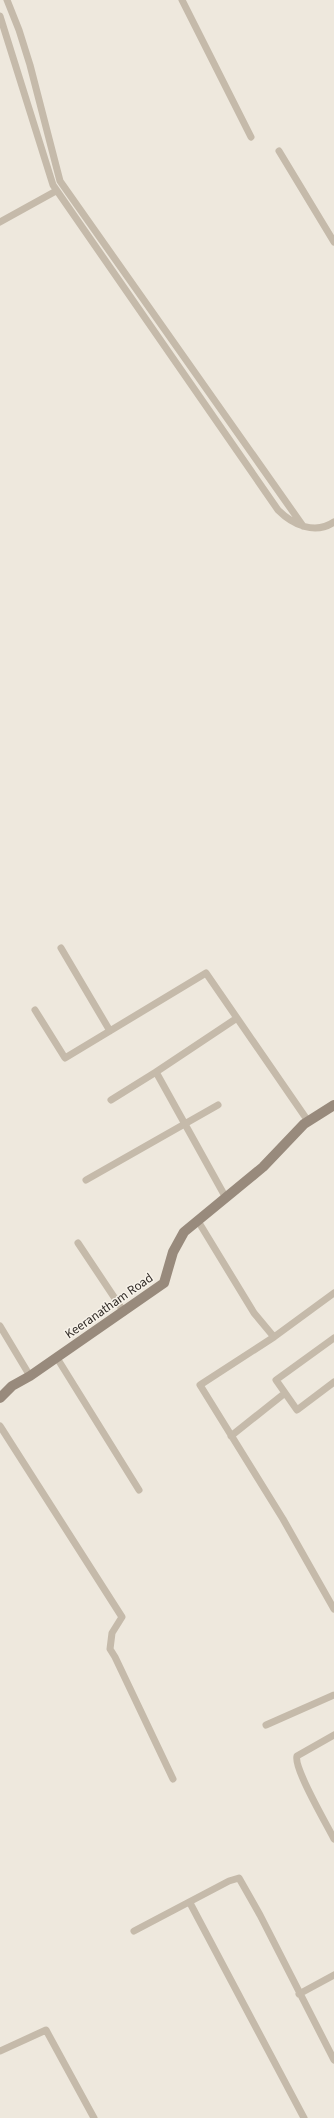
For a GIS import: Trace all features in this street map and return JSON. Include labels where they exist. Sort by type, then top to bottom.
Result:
[{"type":"street","points":[[7,0],[25,51],[60,181],[303,526]]},
{"type":"street","points":[[182,0],[251,137]]},
{"type":"street","points":[[0,16],[46,168],[56,191],[278,510],[288,519],[303,526],[321,529],[334,522]]},
{"type":"street","points":[[279,151],[334,242]]},
{"type":"street","points":[[0,222],[56,191]]},
{"type":"street","points":[[61,948],[110,1031]]},
{"type":"street","points":[[35,1010],[65,1058],[206,973],[308,1121]]},
{"type":"street","points":[[111,1100],[237,1018]]},
{"type":"street","points":[[156,1072],[226,1198]]},
{"type":"street","points":[[86,1180],[218,1105]]},
{"type":"street","name":"Keeranatham Road","points":[[0,1398],[12,1386],[57,1358],[164,1283],[173,1252],[184,1232],[263,1168],[308,1121],[334,1105]]},
{"type":"street","points":[[198,1221],[254,1313],[274,1337]]},
{"type":"street","points":[[78,1242],[124,1312]]},
{"type":"street","points":[[334,1293],[274,1337],[200,1385],[283,1520],[334,1609]]},
{"type":"street","points":[[0,1326],[30,1376]]},
{"type":"street","points":[[334,1338],[276,1380],[297,1410],[334,1382]]},
{"type":"street","points":[[57,1358],[139,1490]]},
{"type":"street","points":[[231,1436],[285,1393]]},
{"type":"street","points":[[0,1426],[122,1616],[112,1633],[110,1649],[116,1657],[173,1779]]},
{"type":"street","points":[[266,1725],[334,1695]]},
{"type":"street","points":[[334,1735],[296,1756],[295,1760],[301,1775],[334,1839]]},
{"type":"street","points":[[134,1931],[190,1903],[229,1881],[239,1878],[260,1915],[334,2060]]},
{"type":"street","points":[[190,1903],[304,2118]]},
{"type":"street","points":[[299,1994],[334,1975]]},
{"type":"street","points":[[0,2051],[46,2030],[94,2118]]}]
